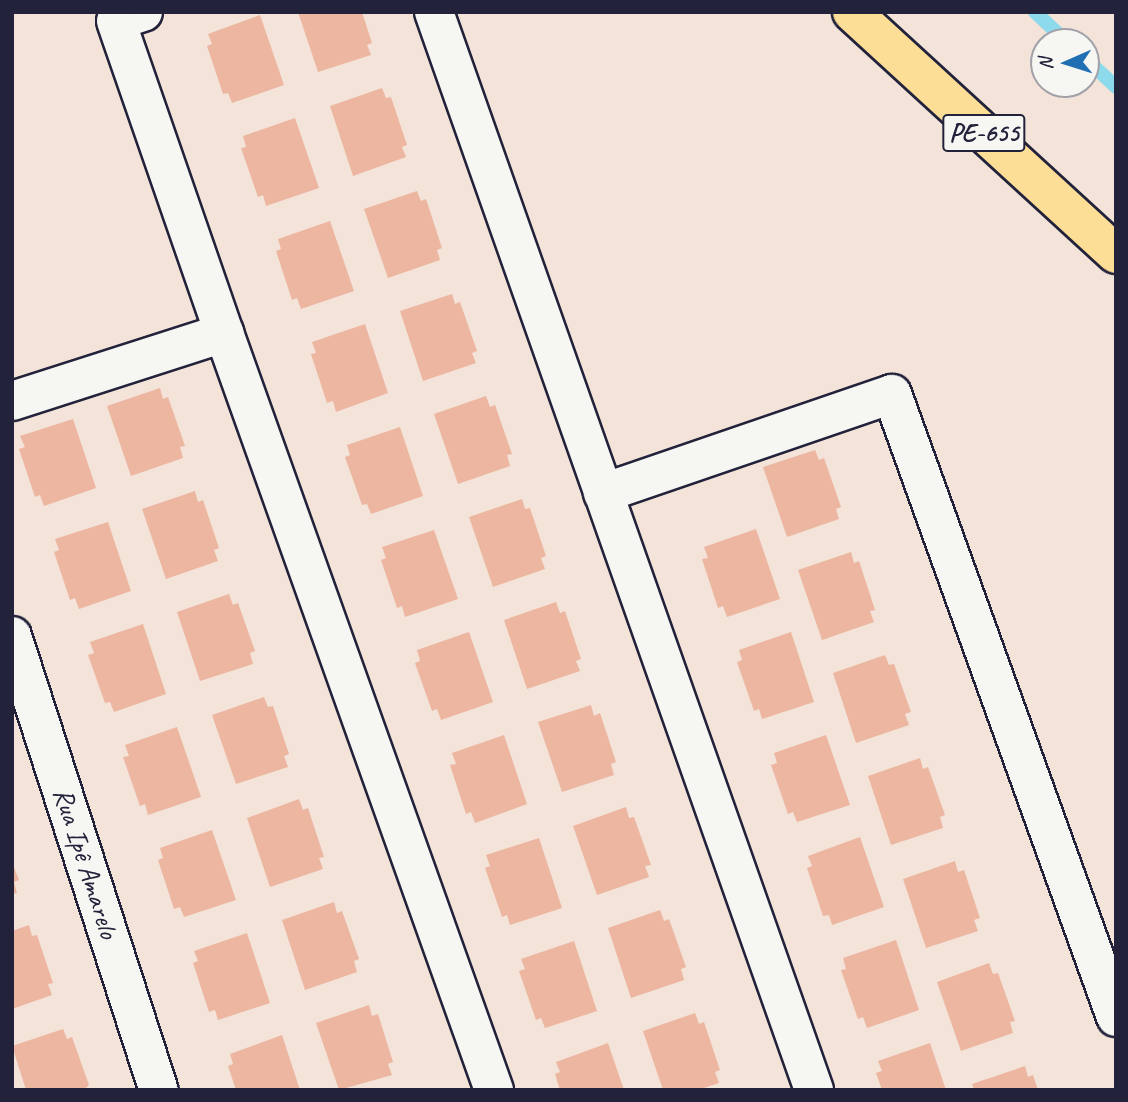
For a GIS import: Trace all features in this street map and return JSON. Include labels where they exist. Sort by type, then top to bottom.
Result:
[{"type":"main road","name":"PE-655","points":[[852,12],[1116,254]]},
{"type":"street","points":[[143,12],[116,21],[224,333],[494,1090]]},
{"type":"street","points":[[434,12],[814,1090]]},
{"type":"street","points":[[12,401],[224,333]]},
{"type":"street","points":[[603,493],[892,394],[1116,1017]]},
{"type":"street","name":"Rua Ipê Amarelo","points":[[12,636],[159,1090]]},
{"type":"building","points":[[298,12],[362,12],[372,43],[367,45],[371,55],[318,72]]},
{"type":"building","points":[[260,15],[284,85],[232,103],[228,93],[223,94],[207,46],[212,44],[208,34]]},
{"type":"building","points":[[382,88],[386,98],[391,97],[407,145],[402,147],[406,157],[353,176],[330,106]]},
{"type":"building","points":[[295,118],[319,188],[266,206],[263,195],[258,197],[241,148],[246,147],[243,136]]},
{"type":"building","points":[[417,191],[421,201],[426,199],[442,248],[437,250],[440,260],[388,278],[364,209]]},
{"type":"building","points":[[330,221],[354,291],[301,309],[297,298],[292,300],[276,251],[281,249],[278,239]]},
{"type":"building","points":[[452,294],[455,304],[460,302],[477,351],[472,353],[476,363],[423,381],[400,311]]},
{"type":"building","points":[[365,324],[388,393],[336,412],[333,401],[327,403],[311,354],[316,353],[312,342]]},
{"type":"building","points":[[160,388],[163,399],[168,397],[185,446],[180,447],[183,458],[131,476],[107,406]]},
{"type":"building","points":[[486,396],[490,407],[495,405],[512,454],[507,455],[510,466],[458,484],[434,414]]},
{"type":"building","points":[[73,419],[96,488],[44,506],[40,495],[35,497],[19,449],[25,447],[20,436]]},
{"type":"building","points":[[400,427],[423,496],[371,514],[367,504],[362,505],[345,457],[350,455],[347,445]]},
{"type":"building","points":[[815,450],[819,460],[824,458],[841,507],[836,509],[839,519],[787,537],[763,467]]},
{"type":"building","points":[[195,491],[198,502],[203,500],[219,548],[214,550],[218,561],[166,579],[142,509]]},
{"type":"building","points":[[522,499],[525,509],[530,508],[546,556],[541,558],[545,569],[493,587],[469,517]]},
{"type":"building","points":[[108,522],[131,591],[79,609],[75,598],[70,600],[54,552],[59,550],[55,539]]},
{"type":"building","points":[[756,529],[780,599],[727,617],[723,606],[718,608],[702,559],[708,558],[704,547]]},
{"type":"building","points":[[434,530],[458,599],[405,617],[402,606],[397,608],[381,560],[386,558],[382,547]]},
{"type":"building","points":[[851,552],[854,563],[859,561],[875,610],[870,611],[874,622],[822,640],[798,570]]},
{"type":"building","points":[[229,594],[233,605],[238,603],[255,651],[250,653],[253,664],[200,681],[177,612]]},
{"type":"building","points":[[556,602],[560,613],[565,611],[581,659],[576,661],[580,671],[527,689],[504,620]]},
{"type":"building","points":[[143,624],[166,694],[114,712],[110,702],[105,703],[88,655],[94,653],[90,642]]},
{"type":"building","points":[[469,632],[493,702],[441,720],[437,709],[432,711],[415,663],[420,661],[417,650]]},
{"type":"building","points":[[791,632],[814,702],[762,719],[759,709],[754,711],[737,662],[742,660],[739,650]]},
{"type":"building","points":[[885,655],[889,665],[894,664],[911,712],[905,714],[909,725],[856,743],[833,673]]},
{"type":"building","points":[[264,697],[268,707],[273,706],[289,754],[284,756],[288,767],[236,784],[212,715]]},
{"type":"building","points":[[591,705],[594,716],[600,713],[616,762],[611,764],[614,775],[562,792],[538,722]]},
{"type":"building","points":[[177,727],[201,797],[148,815],[145,804],[140,806],[123,757],[129,756],[125,745]]},
{"type":"building","points":[[504,735],[527,804],[475,823],[471,812],[466,814],[450,765],[456,764],[452,753]]},
{"type":"building","points":[[826,735],[850,805],[797,822],[793,812],[788,814],[771,765],[777,763],[774,753]]},
{"type":"building","points":[[920,758],[923,769],[928,767],[945,815],[940,817],[943,828],[891,845],[868,776]]},
{"type":"building","points":[[299,799],[303,810],[308,808],[324,857],[319,858],[323,869],[270,887],[247,818]]},
{"type":"building","points":[[626,807],[629,818],[634,817],[651,865],[645,866],[649,877],[597,895],[573,826]]},
{"type":"building","points":[[212,830],[236,900],[184,917],[180,907],[174,909],[158,860],[163,858],[160,848]]},
{"type":"building","points":[[860,837],[884,907],[832,925],[829,915],[823,916],[807,868],[812,866],[808,856]]},
{"type":"building","points":[[539,838],[562,908],[510,925],[507,915],[502,917],[485,868],[490,866],[486,855]]},
{"type":"building","points":[[955,861],[958,872],[964,870],[980,918],[974,920],[978,931],[926,948],[903,879]]},
{"type":"building","points":[[12,862],[19,880],[14,882],[17,893],[12,894]]},
{"type":"building","points":[[334,902],[337,913],[342,911],[359,959],[354,961],[357,972],[305,990],[282,920]]},
{"type":"building","points":[[660,910],[664,921],[669,919],[686,967],[681,969],[684,980],[631,998],[608,928]]},
{"type":"building","points":[[29,925],[32,936],[37,935],[53,983],[48,984],[52,995],[12,1009],[12,931]]},
{"type":"building","points":[[247,933],[270,1003],[218,1020],[215,1010],[209,1012],[193,963],[198,961],[194,951]]},
{"type":"building","points":[[896,940],[919,1010],[867,1028],[863,1017],[858,1019],[841,970],[846,969],[843,958]]},
{"type":"building","points":[[574,941],[597,1011],[545,1028],[541,1018],[536,1020],[519,971],[525,969],[521,959]]},
{"type":"building","points":[[989,963],[993,974],[998,973],[1015,1021],[1010,1022],[1013,1033],[961,1051],[937,982]]},
{"type":"building","points":[[369,1005],[372,1016],[378,1014],[393,1062],[388,1064],[392,1075],[339,1090],[316,1023]]},
{"type":"building","points":[[695,1013],[699,1024],[704,1022],[720,1070],[715,1072],[719,1083],[698,1090],[663,1090],[643,1031]]},
{"type":"building","points":[[63,1029],[67,1039],[72,1037],[89,1085],[84,1090],[26,1090],[12,1046]]},
{"type":"building","points":[[282,1035],[300,1090],[236,1090],[228,1066],[233,1064],[230,1054]]},
{"type":"building","points":[[608,1043],[624,1090],[560,1090],[555,1074],[560,1072],[556,1062]]},
{"type":"building","points":[[930,1043],[946,1090],[882,1090],[876,1073],[882,1071],[878,1061]]},
{"type":"building","points":[[1025,1066],[1028,1077],[1033,1075],[1038,1090],[974,1090],[972,1084]]},
{"type":"waterway","points":[[1035,12],[1052,28]]},
{"type":"waterway","points":[[1100,72],[1116,87]]}]
